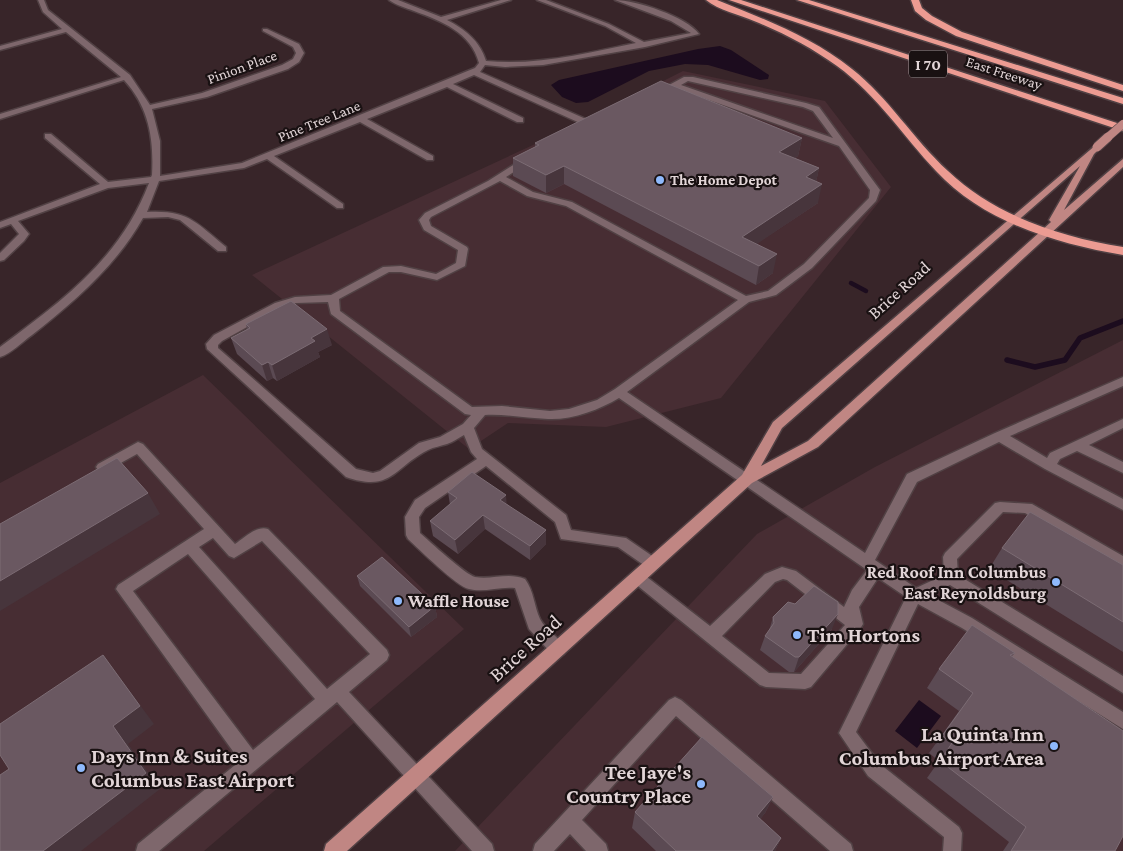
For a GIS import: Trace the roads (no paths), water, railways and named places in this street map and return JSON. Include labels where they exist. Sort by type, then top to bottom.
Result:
[{"type":"highway","points":[[710,0],[775,28],[839,63],[864,84],[944,174],[976,199],[1013,218],[1075,242],[1123,251]]},
{"type":"highway","name":"East Freeway","points":[[733,0],[1123,128]]},
{"type":"highway","name":"East Freeway","points":[[801,0],[1123,101]]},
{"type":"highway","points":[[915,0],[918,9],[929,18],[959,34],[1123,88]]},
{"type":"main road","name":"Brice Road","points":[[747,479],[777,425],[1123,124]]},
{"type":"main road","name":"Brice Road","points":[[1047,232],[1096,147]]},
{"type":"main road","name":"Brice Road","points":[[333,851],[747,479],[813,444],[1123,162]]},
{"type":"street","points":[[0,352],[46,318],[86,284],[118,248],[141,215],[155,179],[157,146],[151,116],[141,95],[127,77],[95,48],[45,11],[41,0]]},
{"type":"street","points":[[392,0],[456,27],[477,43],[482,53],[483,63],[506,65],[543,63],[690,37],[696,32],[670,17],[618,0]]},
{"type":"street","points":[[439,20],[508,0]]},
{"type":"street","points":[[540,0],[607,26],[645,45]]},
{"type":"street","points":[[0,48],[68,29]]},
{"type":"street","name":"Pinion Place","points":[[146,108],[209,94],[285,67],[299,57],[299,49],[265,30]]},
{"type":"street","name":"Pine Tree Lane","points":[[0,225],[106,185],[228,169],[268,156],[447,84],[474,72],[483,66],[483,63]]},
{"type":"street","points":[[474,72],[594,126]]},
{"type":"street","points":[[0,118],[127,77]]},
{"type":"street","points":[[333,298],[335,312],[457,404],[469,411],[502,410],[550,415],[569,413],[601,403],[619,392],[745,300],[772,293],[808,266],[873,199],[875,190],[816,109],[806,104],[693,78],[674,85],[647,99]]},
{"type":"street","points":[[447,84],[520,120]]},
{"type":"street","points":[[674,85],[842,144]]},
{"type":"street","points":[[361,119],[430,158]]},
{"type":"street","points":[[48,136],[106,185]]},
{"type":"street","points":[[268,156],[340,206]]},
{"type":"street","points":[[481,412],[467,427],[444,440],[424,446],[384,475],[373,478],[362,477],[351,473],[213,349],[212,344],[218,338],[279,305],[295,300],[333,298],[387,270],[401,269],[437,277],[461,264],[463,249],[427,228],[424,220],[428,215],[500,177],[532,157]]},
{"type":"street","points":[[500,177],[530,194],[569,204],[745,300]]},
{"type":"street","points":[[141,215],[168,214],[183,218],[222,249]]},
{"type":"street","points":[[0,258],[21,240],[24,234],[12,220]]},
{"type":"street","points":[[855,624],[851,607],[912,478],[999,436],[1123,382]]},
{"type":"street","points":[[619,392],[915,595],[967,622],[1123,721]]},
{"type":"street","points":[[1050,466],[1055,456],[1123,423]]},
{"type":"street","points":[[467,427],[477,452],[561,519],[566,535],[620,542],[653,564]]},
{"type":"street","points":[[999,436],[1123,505]]},
{"type":"street","points":[[1077,445],[1123,468]]},
{"type":"street","points":[[86,476],[138,447],[234,552],[263,532],[381,655],[145,851]]},
{"type":"street","points":[[486,459],[420,504],[412,517],[413,535],[469,584],[487,584],[508,580],[520,583],[524,589],[534,624],[558,649]]},
{"type":"street","points":[[951,578],[950,557],[1000,507],[1027,508],[1123,563]]},
{"type":"street","points":[[214,530],[123,589],[252,763]]},
{"type":"street","points":[[190,546],[333,696],[416,776],[485,851]]},
{"type":"street","points":[[711,636],[770,578],[782,573],[790,575],[855,624]]},
{"type":"street","points":[[638,578],[766,680],[805,682],[855,624]]},
{"type":"street","points":[[951,578],[915,595],[847,734],[874,770],[953,834],[952,851]]},
{"type":"street","points":[[951,578],[1123,685]]},
{"type":"street","points":[[542,851],[675,705],[844,851]]},
{"type":"street","points":[[570,821],[599,851]]},
{"type":"waterway","points":[[851,283],[866,291]]},
{"type":"waterway","points":[[1007,360],[1035,367],[1065,360],[1080,338],[1123,321]]},
{"type":"place","name":"The Home Depot","points":[[660,180]]},
{"type":"place","name":"Red Roof Inn Columbus East Reynoldsburg","points":[[1056,582]]},
{"type":"place","name":"Waffle House","points":[[398,601]]},
{"type":"place","name":"Tim Hortons","points":[[797,635]]},
{"type":"place","name":"La Quinta Inn Columbus Airport Area","points":[[1054,746]]},
{"type":"place","name":"Days Inn & Suites Columbus East Airport","points":[[81,768]]},
{"type":"place","name":"Tee Jaye's Country Place","points":[[701,784]]}]
